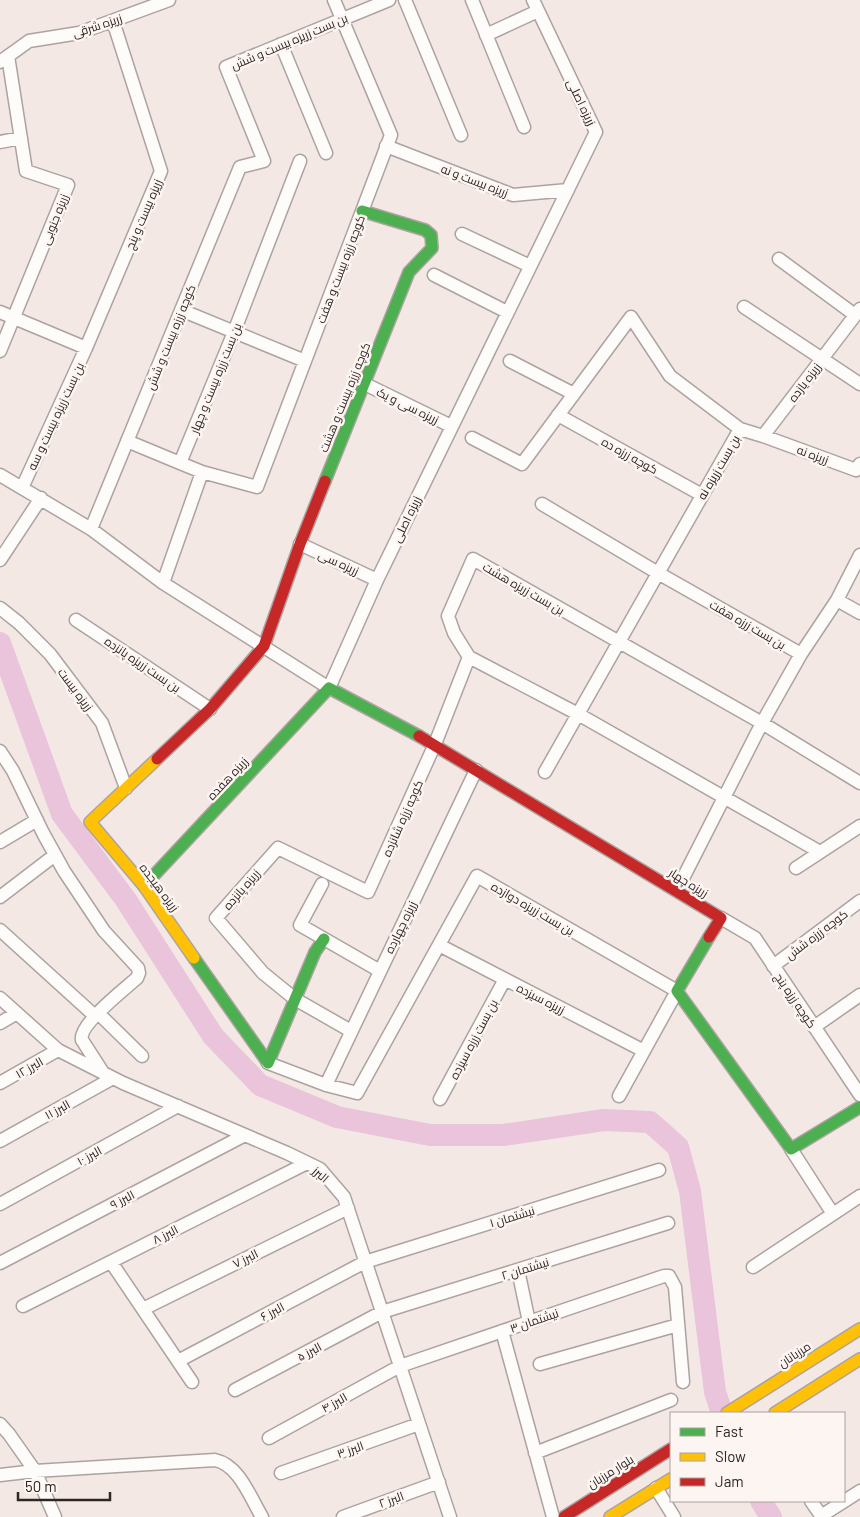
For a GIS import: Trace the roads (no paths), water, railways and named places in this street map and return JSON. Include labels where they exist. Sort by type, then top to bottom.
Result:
[{"type":"street","name":"زریزه شرقی","points":[[4,59],[29,41],[79,33],[169,0]]},
{"type":"street","name":"کوچه زرزه بیست و هفت","points":[[202,472],[257,487],[391,135],[334,0]]},
{"type":"street","name":"بن بست زریزه بیست و شش","points":[[264,160],[226,68],[389,0]]},
{"type":"street","points":[[406,0],[461,135]]},
{"type":"street","points":[[472,0],[524,127]]},
{"type":"street","points":[[486,35],[536,6]]},
{"type":"street","name":"زریزه اصلی","points":[[329,688],[377,580],[596,132],[536,6]]},
{"type":"street","name":"زریزه بیست و پنج","points":[[86,348],[161,171],[113,21]]},
{"type":"street","points":[[281,44],[326,153]]},
{"type":"street","name":"زریزه جنوبی","points":[[4,59],[26,171],[68,184],[13,317]]},
{"type":"street","points":[[0,142],[21,138]]},
{"type":"street","name":"زریزه بیست و نه","points":[[386,146],[513,195],[568,190]]},
{"type":"street","name":"کوچه زرزه بیست و شش","points":[[91,529],[240,167],[264,160]]},
{"type":"street","name":"بن بست زرزه بیست و چهار","points":[[180,463],[234,332],[300,161]]},
{"type":"street","name":"کوچه زرزه بیست و هشت","points":[[264,646],[300,544],[410,272],[432,248],[433,241],[431,235],[425,230],[362,211]]},
{"type":"street","points":[[462,234],[530,266]]},
{"type":"street","points":[[778,259],[858,312]]},
{"type":"street","points":[[434,275],[507,312]]},
{"type":"street","points":[[744,307],[860,384]]},
{"type":"street","points":[[181,310],[305,361]]},
{"type":"street","name":"بن بست زریزه بیست و سه","points":[[0,312],[86,348],[22,488]]},
{"type":"street","name":"زریزه یازده","points":[[763,436],[858,312]]},
{"type":"street","points":[[0,351],[13,317]]},
{"type":"street","name":"بن بست زریزه نه","points":[[472,438],[522,464],[631,317],[670,376],[740,429],[545,772]]},
{"type":"street","points":[[510,361],[574,394]]},
{"type":"street","name":"زریزه سی و یک","points":[[364,384],[451,426]]},
{"type":"street","name":"کوچه زرزه ده","points":[[558,416],[702,495]]},
{"type":"street","points":[[740,429],[763,436]]},
{"type":"street","name":"زریزه نه","points":[[763,436],[856,470],[860,464]]},
{"type":"street","points":[[127,441],[202,472],[163,583]]},
{"type":"street","points":[[0,475],[91,529],[163,583],[329,688]]},
{"type":"street","points":[[0,560],[41,498]]},
{"type":"street","name":"بن بست زرزه هفت","points":[[542,504],[658,573],[801,654],[762,723],[677,890]]},
{"type":"street","name":"زریزه سی","points":[[300,544],[377,580]]},
{"type":"street","points":[[801,654],[837,600],[860,555]]},
{"type":"street","name":"بن بست زریزه هشت","points":[[469,657],[454,633],[448,616],[473,559],[762,723],[860,783]]},
{"type":"street","points":[[837,600],[860,613]]},
{"type":"street","name":"زریزه بیست","points":[[0,608],[19,622],[50,654],[102,723],[126,788]]},
{"type":"street","name":"بن بست زریزه پانزده","points":[[76,620],[210,709]]},
{"type":"street","name":"زریزه هیجده","points":[[264,646],[210,709],[90,822],[144,886],[268,1063]]},
{"type":"street","points":[[469,657],[578,714],[820,852]]},
{"type":"street","name":"کوچه زرزه شانزده","points":[[368,892],[435,744],[469,657]]},
{"type":"street","name":"زریزه چهار","points":[[329,688],[435,744],[721,918]]},
{"type":"street","name":"زریزه هفده","points":[[144,886],[329,688]]},
{"type":"street","points":[[0,751],[13,771],[56,855],[104,931],[138,968],[137,978],[96,1015],[80,1036],[108,1075]]},
{"type":"street","name":"زریزه چهارده","points":[[326,1085],[476,770]]},
{"type":"street","points":[[0,842],[37,820]]},
{"type":"street","points":[[796,868],[860,826]]},
{"type":"street","name":"زریزه پانزده","points":[[351,1031],[295,999],[263,973],[216,918],[278,848],[368,892]]},
{"type":"street","points":[[0,897],[56,855]]},
{"type":"street","name":"بن بست زریزه دوازده","points":[[268,1063],[326,1085],[357,1093],[478,876],[677,991]]},
{"type":"street","points":[[322,884],[300,925],[380,971]]},
{"type":"street","name":"کوچه زرزه شش","points":[[773,966],[860,902]]},
{"type":"street","points":[[619,1096],[677,991],[721,918]]},
{"type":"street","name":"کوچه زرزه پنج","points":[[721,918],[755,938],[860,1096]]},
{"type":"street","points":[[0,930],[142,1056]]},
{"type":"street","points":[[268,1063],[315,952],[324,939]]},
{"type":"street","name":"زریزه سیزده","points":[[439,945],[644,1051]]},
{"type":"street","name":"بن بست زرزه سیزده","points":[[440,1099],[505,980]]},
{"type":"street","points":[[677,991],[833,1214]]},
{"type":"street","points":[[814,1027],[860,994]]},
{"type":"street","name":"البرز","points":[[0,998],[58,1050],[108,1075],[320,1169],[344,1197],[450,1517]]},
{"type":"street","points":[[0,1022],[17,1013]]},
{"type":"street","name":"البرز ۱۲","points":[[0,1083],[58,1050]]},
{"type":"street","name":"البرز ۱۱","points":[[0,1141],[108,1075]]},
{"type":"street","name":"البرز ۱۰","points":[[0,1204],[178,1106]]},
{"type":"street","points":[[790,1150],[860,1107]]},
{"type":"street","name":"البرز ۹","points":[[0,1263],[245,1135]]},
{"type":"street","name":"البرز ۸","points":[[23,1306],[307,1163]]},
{"type":"street","name":"نيشتمان ۱","points":[[365,1262],[659,1170]]},
{"type":"street","points":[[754,1267],[860,1196]]},
{"type":"street","name":"البرز ۷","points":[[143,1309],[348,1208]]},
{"type":"street","name":"نيشتمان ۲","points":[[382,1312],[668,1223]]},
{"type":"street","points":[[111,1262],[192,1382]]},
{"type":"street","name":"البرز ۶","points":[[178,1361],[365,1262]]},
{"type":"street","points":[[518,1270],[529,1322]]},
{"type":"street","name":"نيشتمان ۳","points":[[400,1366],[664,1276],[669,1276],[675,1287],[678,1325]]},
{"type":"street","name":"البرز ۵","points":[[235,1390],[382,1312]]},
{"type":"street","points":[[540,1364],[678,1325],[683,1382]]},
{"type":"street","name":"مرزبانان","points":[[729,1412],[860,1329]]},
{"type":"street","points":[[502,1331],[553,1517]]},
{"type":"street","points":[[777,1412],[860,1359]]},
{"type":"street","name":"البرز ۴","points":[[269,1438],[400,1366]]},
{"type":"street","points":[[535,1452],[671,1400]]},
{"type":"street","points":[[0,1424],[35,1471],[55,1517]]},
{"type":"street","name":"البرز ۳","points":[[280,1473],[420,1424]]},
{"type":"street","name":"بلوار مرزبان","points":[[564,1517],[670,1450]]},
{"type":"street","points":[[0,1475],[35,1471],[215,1460],[222,1462],[236,1472],[262,1517]]},
{"type":"street","points":[[610,1517],[670,1480]]},
{"type":"street","name":"البرز ۲","points":[[343,1517],[439,1482]]},
{"type":"street","points":[[656,1488],[674,1517]]},
{"type":"street","points":[[845,1501],[860,1491]]},
{"type":"street","points":[[812,1502],[821,1517],[844,1502]]},
{"type":"waterway","points":[[0,643],[62,814],[126,900],[213,1036],[260,1085],[337,1117],[430,1135],[503,1135],[604,1120],[650,1122],[678,1147],[690,1191],[715,1392],[722,1412]]},
{"type":"waterway","points":[[762,1502],[771,1517]]}]
